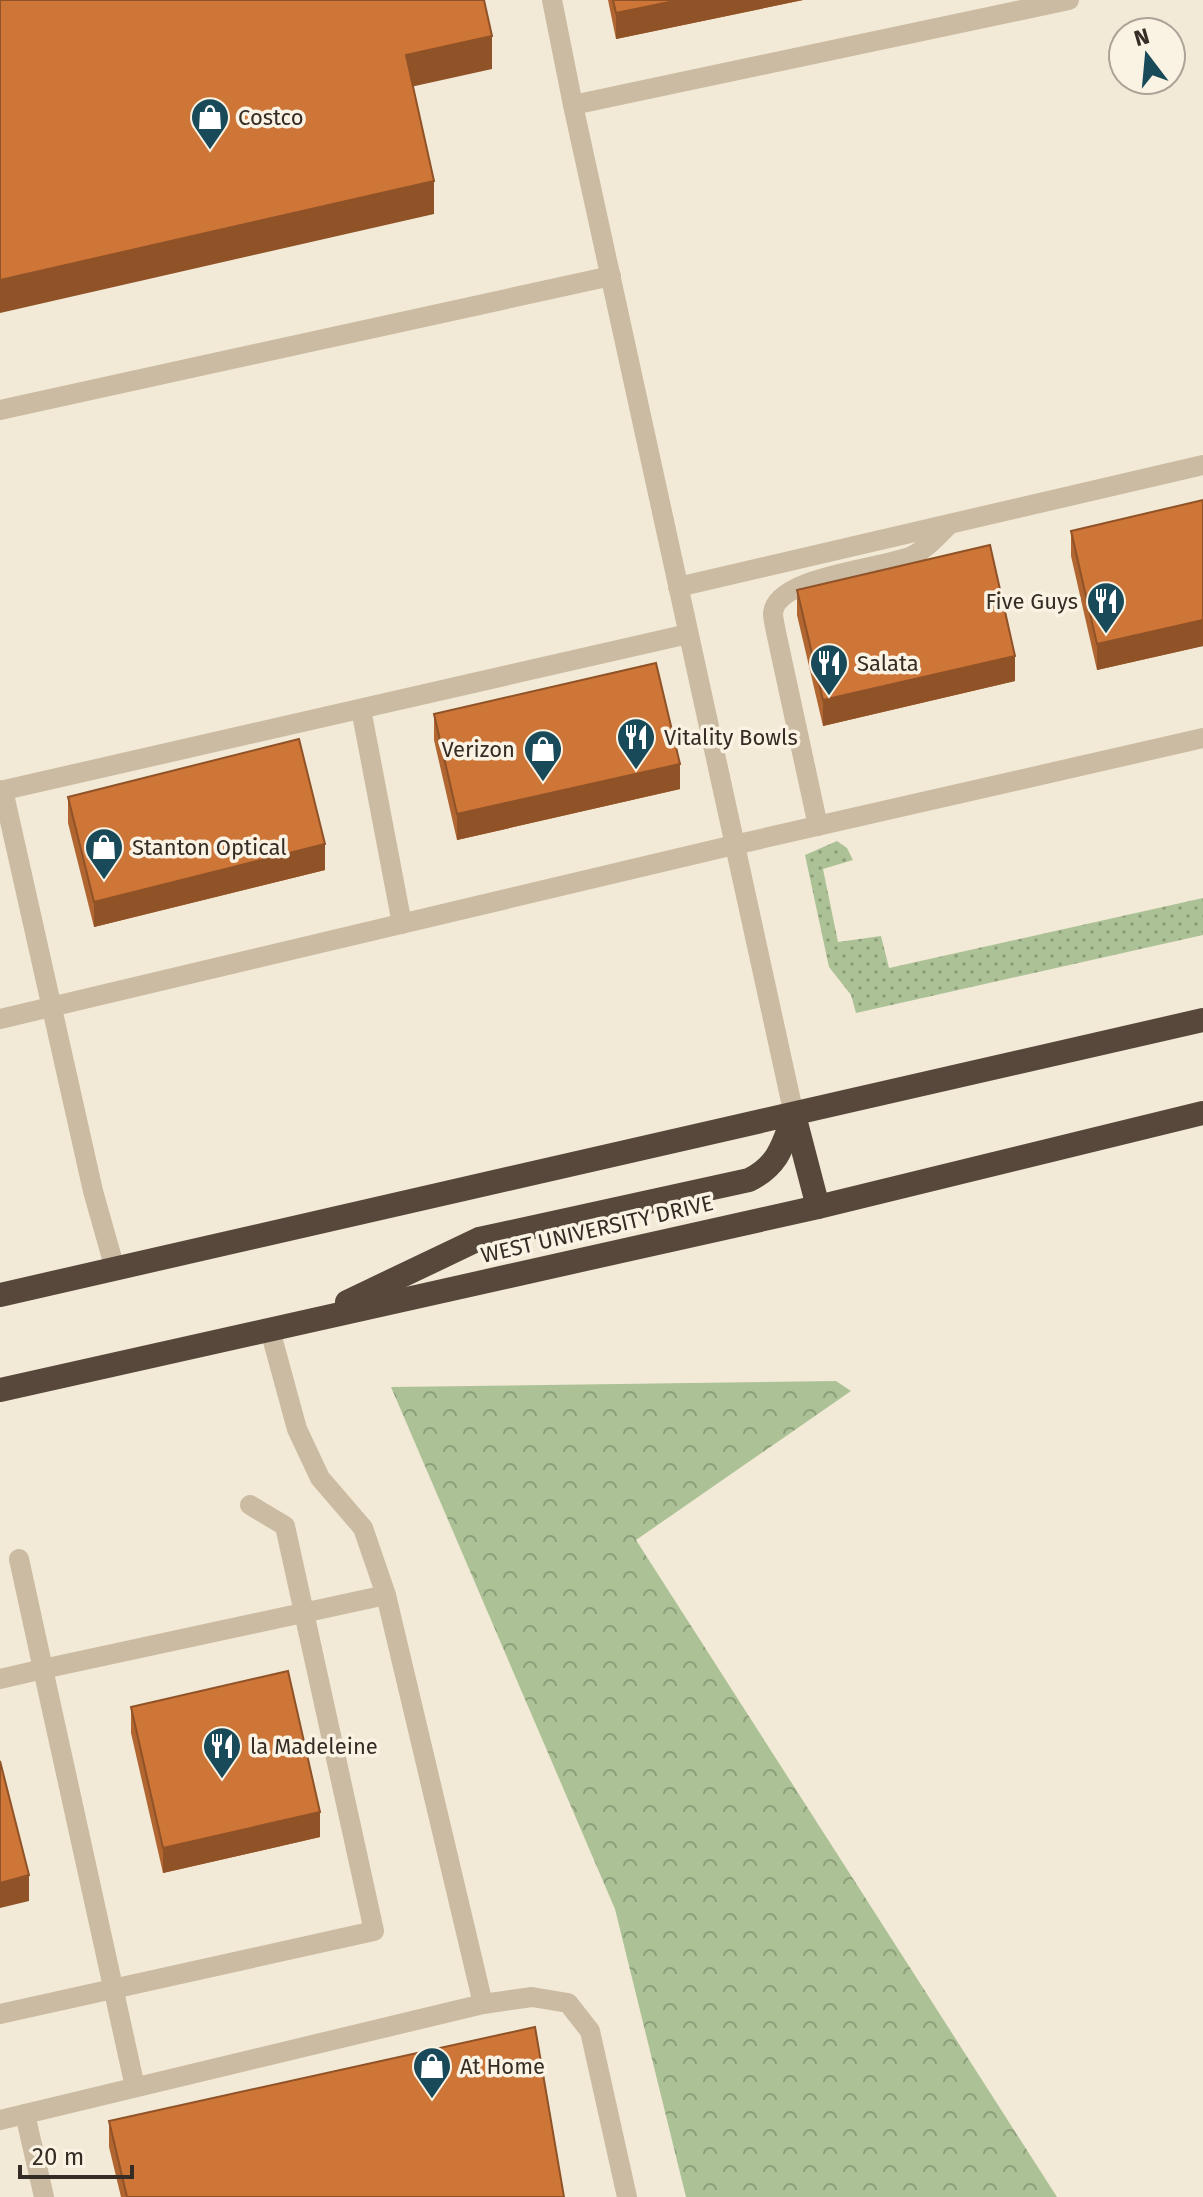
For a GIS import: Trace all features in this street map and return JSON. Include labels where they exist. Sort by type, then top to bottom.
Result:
[{"type":"highway","points":[[0,1295],[1203,1020]]},
{"type":"highway","name":"WEST UNIVERSITY DRIVE","points":[[0,1390],[818,1207],[1203,1113]]},
{"type":"highway","points":[[794,1115],[818,1207]]},
{"type":"highway","points":[[308,1320],[479,1239],[749,1180],[766,1172],[774,1161],[794,1115]]},
{"type":"lane","points":[[552,0],[794,1115]]},
{"type":"lane","points":[[573,105],[1069,0]]},
{"type":"lane","points":[[0,410],[611,276]]},
{"type":"lane","points":[[678,587],[1203,465]]},
{"type":"lane","points":[[818,826],[773,611],[781,597],[800,585],[912,556],[929,545],[950,524]]},
{"type":"lane","points":[[115,1269],[93,1191],[2,790],[688,634]]},
{"type":"lane","points":[[361,709],[402,924]]},
{"type":"lane","points":[[0,1019],[734,845],[1203,738]]},
{"type":"lane","points":[[270,1330],[297,1429],[320,1478],[363,1528],[386,1595],[483,2004]]},
{"type":"lane","points":[[0,2014],[374,1931],[285,1526],[250,1505]]},
{"type":"lane","points":[[19,1559],[135,2087]]},
{"type":"lane","points":[[0,1679],[386,1595]]},
{"type":"lane","points":[[0,2120],[483,2004],[532,1997],[568,2003],[590,2031],[627,2197]]},
{"type":"lane","points":[[25,2114],[44,2197]]},
{"type":"green space","points":[[837,841],[847,848],[853,860],[823,869],[838,942],[881,936],[889,968],[1203,898],[1203,935],[856,1013],[851,995],[829,967],[805,855]]},
{"type":"green space","points":[[836,1381],[851,1391],[636,1540],[1057,2197],[686,2197],[615,1909],[391,1387]]},
{"type":"building","name":"Costco","points":[[0,0],[484,0],[492,36],[406,55],[434,181],[0,280]]},
{"type":"building","points":[[613,0],[679,0],[616,13]]},
{"type":"building","points":[[1203,500],[1203,620],[1097,644],[1071,531]]},
{"type":"building","points":[[990,545],[1015,656],[823,700],[797,590]]},
{"type":"building","points":[[656,663],[680,764],[457,814],[434,714]]},
{"type":"building","points":[[299,739],[325,844],[94,902],[68,797]]},
{"type":"building","points":[[288,1671],[320,1812],[163,1848],[131,1707]]},
{"type":"building","points":[[0,1761],[29,1875],[0,1883]]},
{"type":"building","name":"At Home","points":[[535,2027],[564,2197],[127,2197],[109,2121]]},
{"type":"place","name":"Costco","points":[[210,151]]},
{"type":"place","name":"Five Guys","points":[[1106,635]]},
{"type":"place","name":"Salata","points":[[829,697]]},
{"type":"place","name":"Vitality Bowls","points":[[636,771]]},
{"type":"place","name":"Verizon","points":[[543,783]]},
{"type":"place","name":"Stanton Optical","points":[[104,881]]},
{"type":"place","name":"la Madeleine","points":[[222,1780]]},
{"type":"place","name":"At Home","points":[[432,2100]]}]
